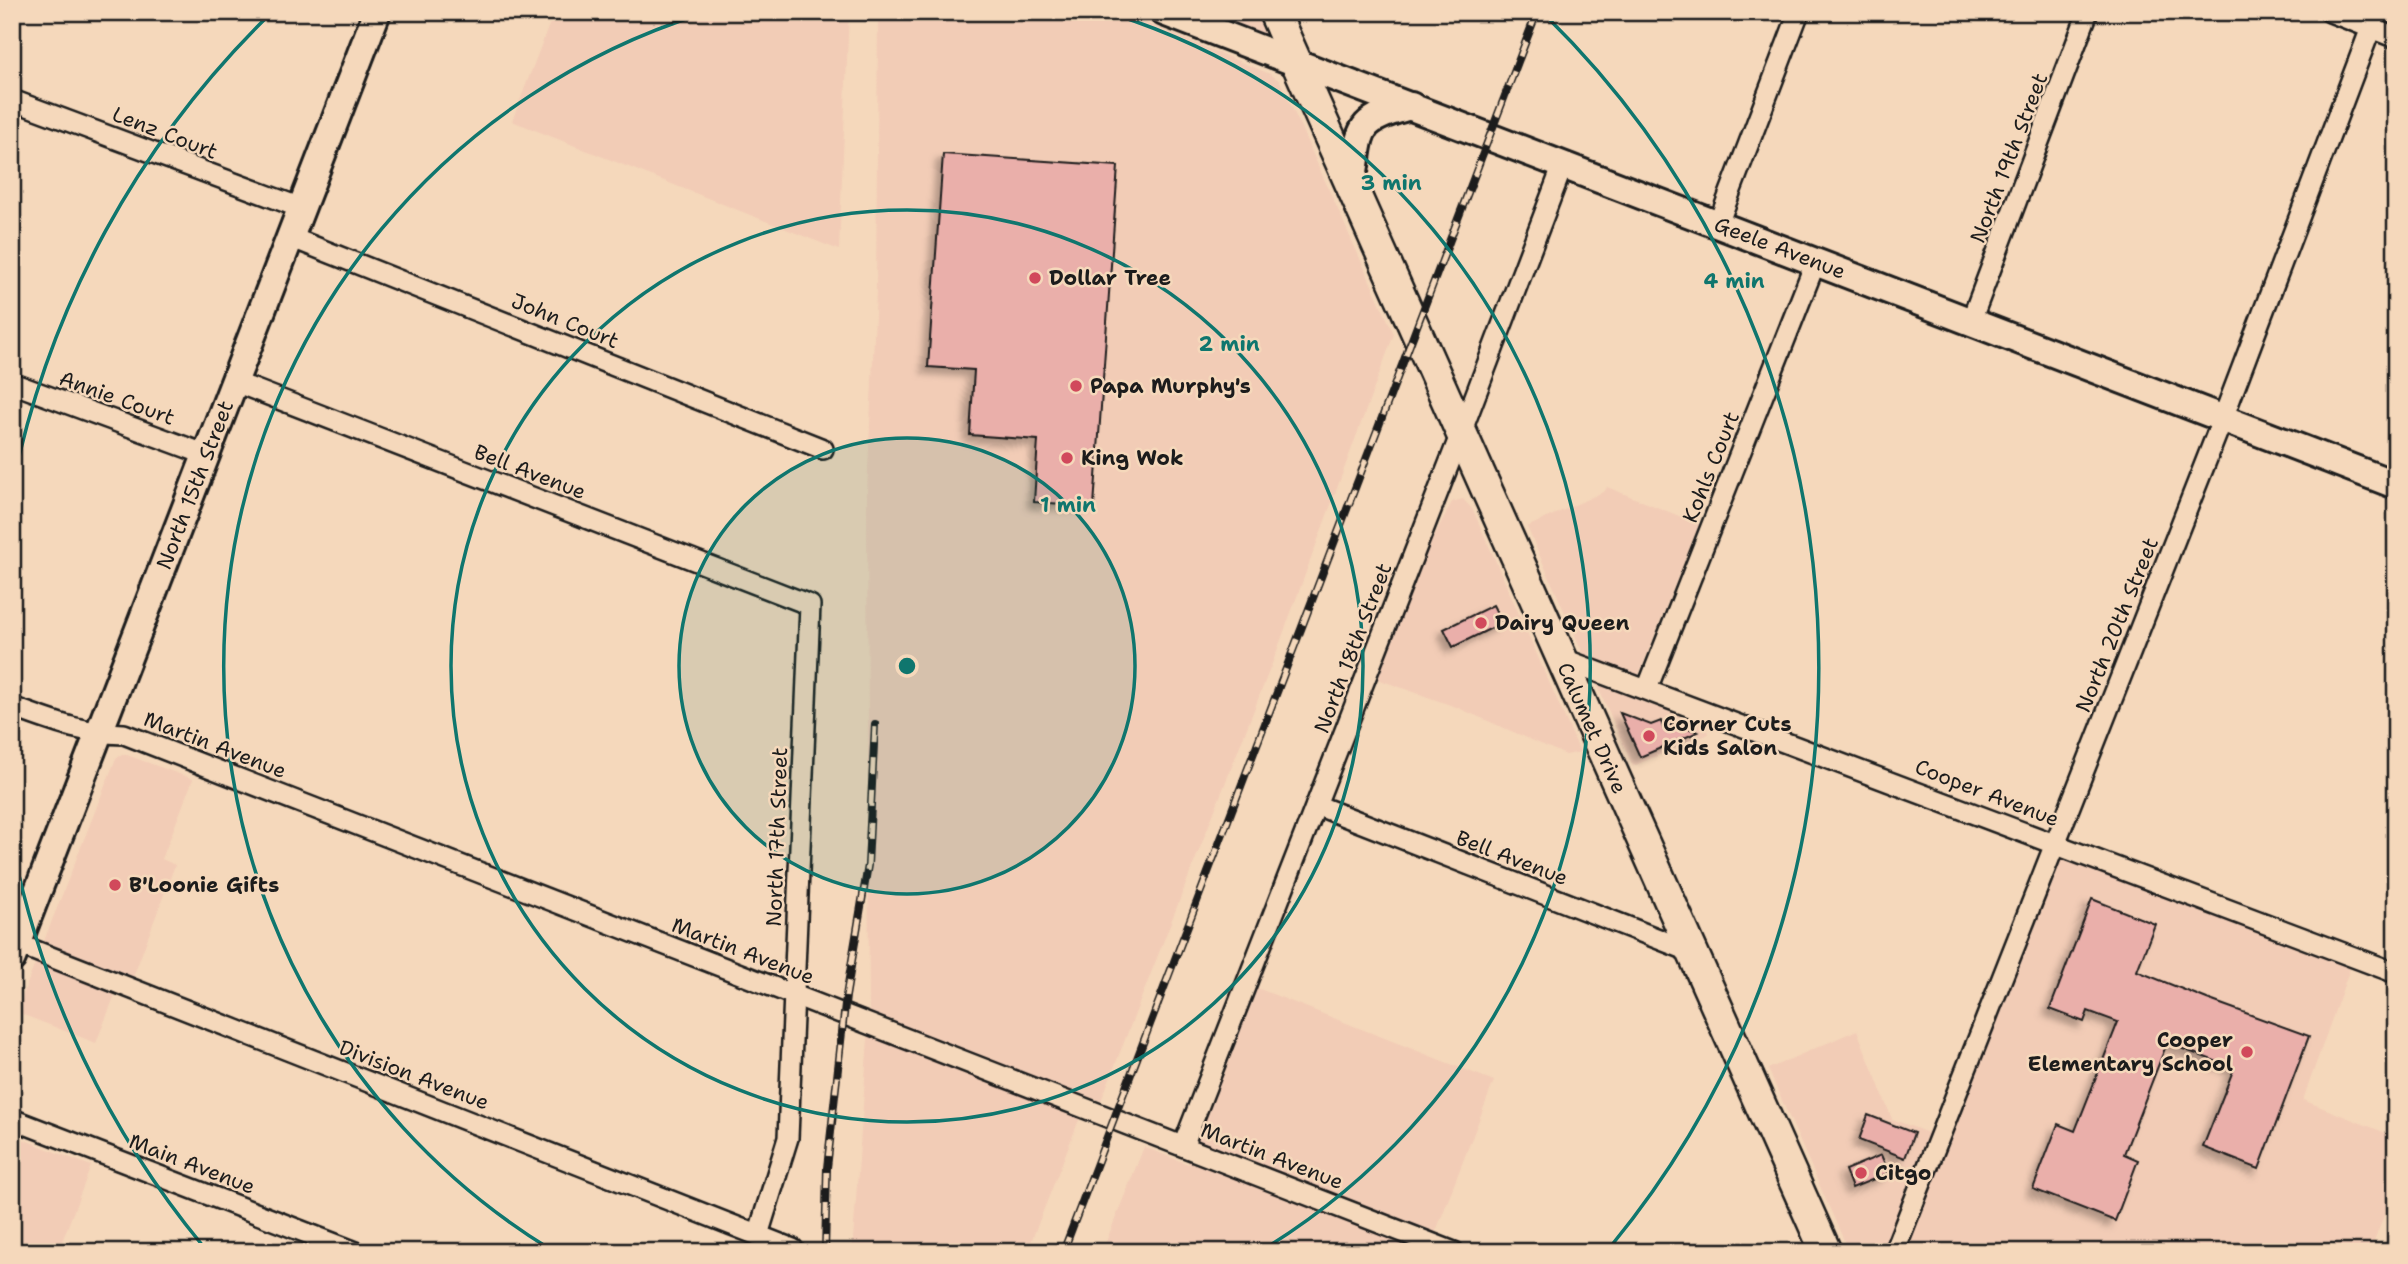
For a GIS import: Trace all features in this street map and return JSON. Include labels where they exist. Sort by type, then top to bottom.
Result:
[{"type":"main road","name":"Calumet Drive","points":[[1274,12],[1826,1252]]},
{"type":"street","name":"Geele Avenue","points":[[1164,12],[2396,485]]},
{"type":"street","points":[[1718,224],[1799,12]]},
{"type":"street","name":"North 19th Street","points":[[1971,321],[2088,12]]},
{"type":"street","points":[[2330,12],[2374,20],[2396,38]]},
{"type":"street","name":"North 15th Street","points":[[15,951],[374,13]]},
{"type":"street","name":"North 20th Street","points":[[1894,1252],[2223,418],[2374,20]]},
{"type":"street","name":"Lenz Court","points":[[12,100],[301,208]]},
{"type":"street","points":[[1352,184],[1360,137],[1365,125],[1377,116],[1411,106]]},
{"type":"street","name":"North 18th Street","points":[[1183,1146],[1563,165]]},
{"type":"street","name":"John Court","points":[[290,237],[823,449]]},
{"type":"street","name":"Kohls Court","points":[[1647,690],[1816,261]]},
{"type":"street","name":"Annie Court","points":[[12,383],[207,455]]},
{"type":"street","name":"Bell Avenue","points":[[234,383],[810,605]]},
{"type":"street","name":"North 17th Street","points":[[758,1234],[789,1138],[810,605]]},
{"type":"street","name":"Cooper Avenue","points":[[1561,658],[2396,973]]},
{"type":"street","name":"Martin Avenue","points":[[12,707],[71,729],[126,735],[1454,1252]]},
{"type":"street","name":"Bell Avenue","points":[[1316,805],[1692,953]]},
{"type":"street","name":"Division Avenue","points":[[15,951],[793,1249]]},
{"type":"street","name":"Main Avenue","points":[[12,1119],[356,1252]]},
{"type":"shaded area","points":[[554,12],[849,12],[839,250],[512,121]]},
{"type":"shaded area","points":[[878,12],[1119,12],[1270,74],[1280,81],[1394,334],[1275,656],[1101,1101],[1088,1097],[1027,1252],[852,1252],[869,1025],[867,492],[876,292]]},
{"type":"shaded area","points":[[1164,12],[1274,12],[1297,64]]},
{"type":"shaded area","points":[[1607,487],[1699,524],[1630,697],[1707,726],[1709,734],[1633,766],[1527,527],[1605,491]]},
{"type":"shaded area","points":[[1463,499],[1473,510],[1580,752],[1566,755],[1456,707],[1377,679],[1424,555],[1452,502]]},
{"type":"shaded area","points":[[124,754],[193,779],[162,859],[175,865],[132,980],[122,977],[96,1043],[16,1012],[116,758]]},
{"type":"shaded area","points":[[2055,844],[2354,957],[2303,1100],[2396,1137],[2396,1185],[2370,1252],[1849,1252],[1768,1069],[1857,1030],[1892,1119],[1931,1134]]},
{"type":"shaded area","points":[[1257,988],[1494,1081],[1428,1252],[1102,1252],[1144,1147],[1188,1164]]},
{"type":"shaded area","points":[[12,1135],[91,1166],[58,1252],[12,1252]]},
{"type":"building","points":[[943,154],[1118,166],[1094,506],[1034,502],[1038,440],[970,435],[974,370],[928,367]]},
{"type":"building","points":[[1493,605],[1502,623],[1453,647],[1444,629]]},
{"type":"building","points":[[1620,713],[1651,725],[1661,721],[1663,728],[1676,723],[1698,732],[1640,757]]},
{"type":"building","name":"Cooper Elementary School","points":[[2092,899],[2155,924],[2137,971],[2309,1036],[2259,1169],[2203,1147],[2234,1068],[2167,1043],[2124,1154],[2138,1160],[2115,1221],[2033,1189],[2058,1124],[2075,1131],[2118,1022],[2088,1011],[2084,1022],[2050,1009]]},
{"type":"building","points":[[1868,1115],[1914,1133],[1905,1158],[1859,1140]]},
{"type":"building","points":[[1881,1155],[1889,1173],[1852,1188],[1845,1170]]},
{"type":"railway","points":[[1063,1252],[1537,12]]},
{"type":"railway","points":[[825,1252],[827,1168],[846,996],[868,865],[875,724]]},
{"type":"place","name":"Dollar Tree","points":[[1035,278]]},
{"type":"place","name":"Papa Murphy's","points":[[1076,386]]},
{"type":"place","name":"King Wok","points":[[1067,458]]},
{"type":"place","name":"Dairy Queen","points":[[1481,623]]},
{"type":"place","name":"Corner Cuts Kids Salon","points":[[1649,736]]},
{"type":"place","name":"B'Loonie Gifts","points":[[115,885]]},
{"type":"place","name":"Cooper Elementary School","points":[[2247,1052]]},
{"type":"place","name":"Citgo","points":[[1861,1173]]}]
